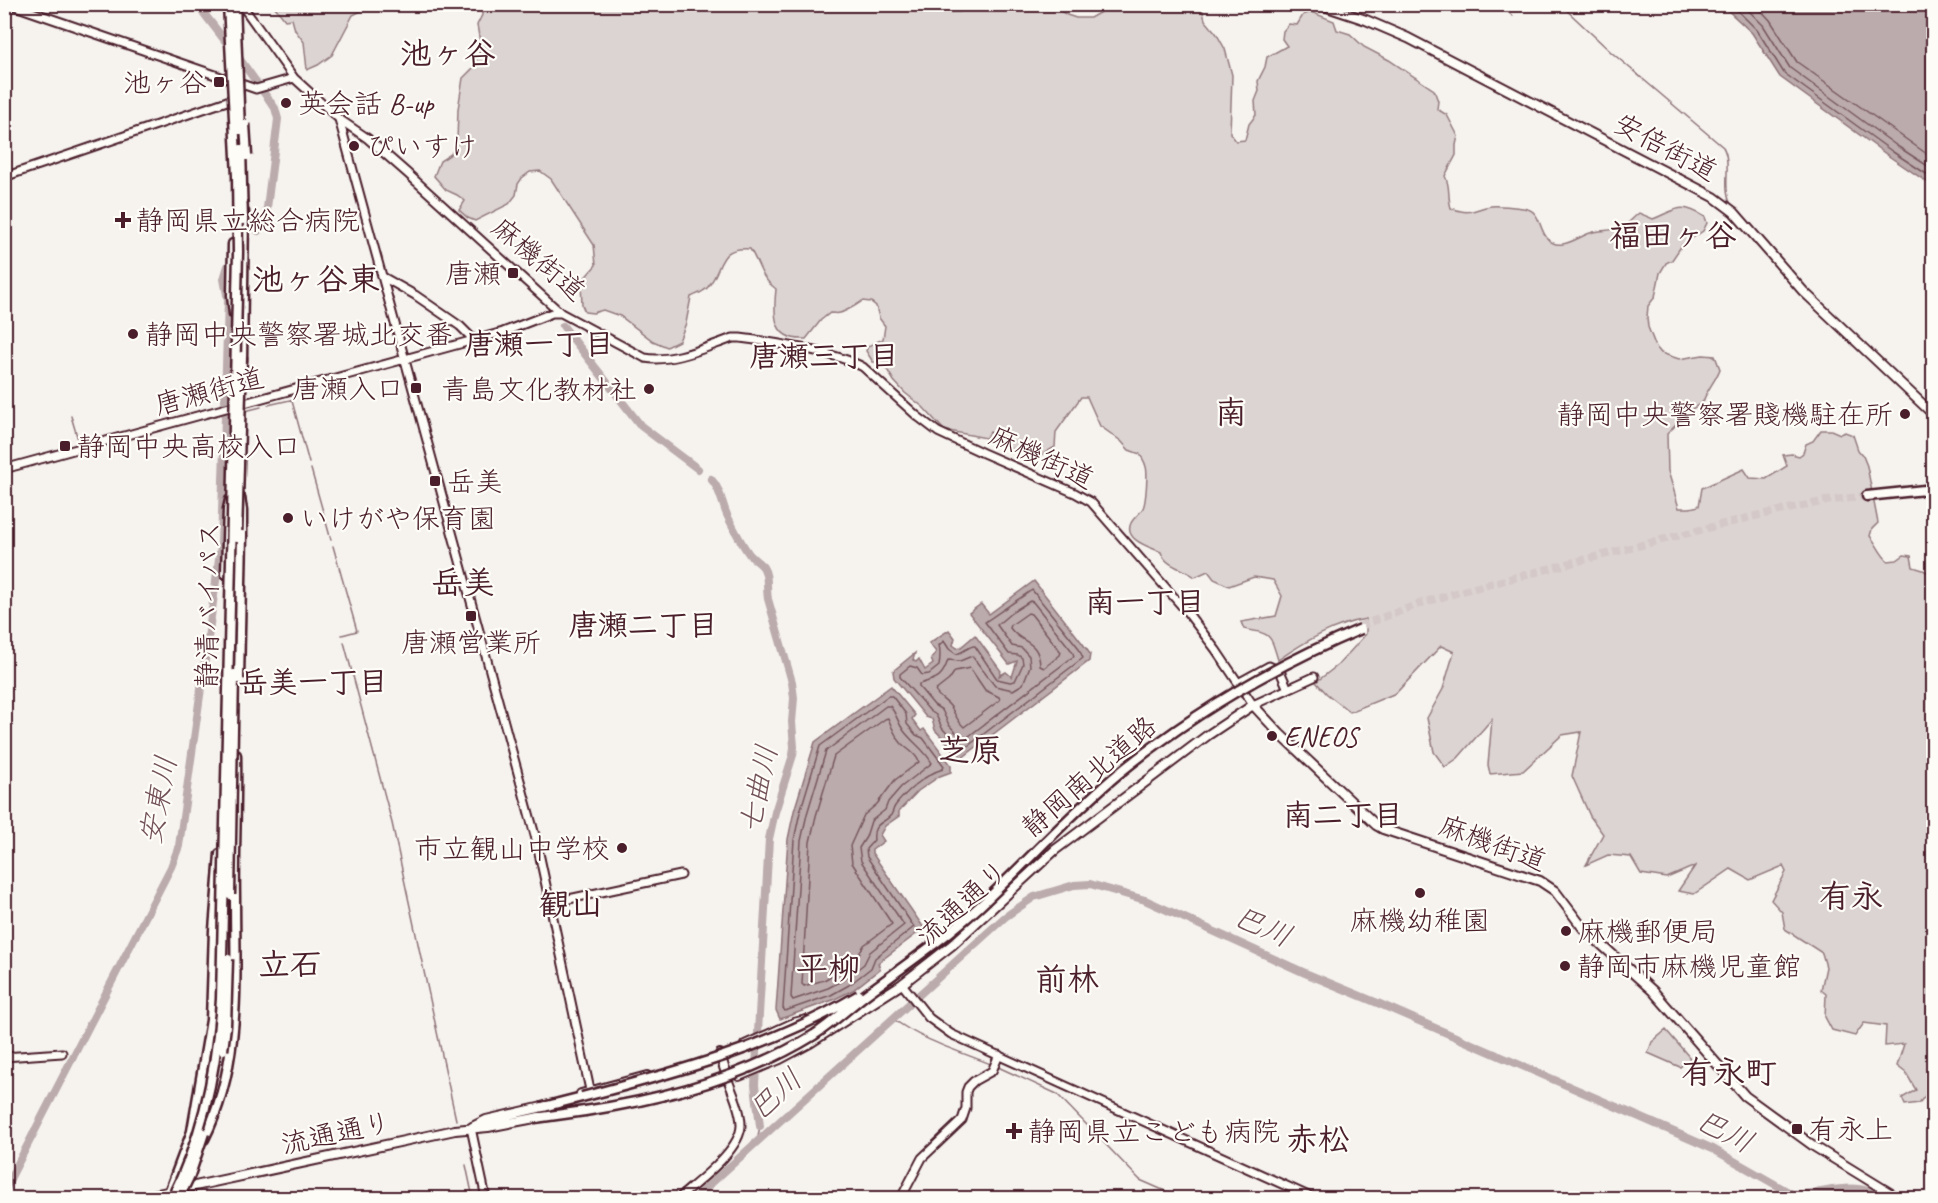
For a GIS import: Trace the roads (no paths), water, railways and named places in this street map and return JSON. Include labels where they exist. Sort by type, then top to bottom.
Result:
[{"type":"highway","points":[[204,1139],[223,1093],[234,1008],[237,801],[236,493],[244,279],[243,185],[228,22],[231,4]]},
{"type":"highway","points":[[231,4],[235,89],[238,405]]},
{"type":"highway","name":"静清バイパス","points":[[170,1196],[184,1173],[202,1122],[218,1047],[221,999],[238,252],[237,176],[230,50],[231,4]]},
{"type":"highway","name":"静清バイパス","points":[[180,1198],[208,1122],[222,1058],[227,1000],[243,259],[243,173],[237,58],[231,4]]},
{"type":"highway","points":[[230,50],[228,74],[233,244],[232,300],[236,320]]},
{"type":"highway","points":[[237,58],[245,126],[248,209],[244,279]]},
{"type":"highway","points":[[1869,497],[1934,490]]},
{"type":"highway","points":[[228,728],[224,671],[228,509],[236,493]]},
{"type":"highway","points":[[233,761],[237,726],[242,535],[242,510],[236,493]]},
{"type":"highway","points":[[192,1131],[209,1040],[213,1002],[214,930],[220,862],[222,756],[236,493]]},
{"type":"highway","name":"静岡南北道路","points":[[869,991],[955,925],[1086,800],[1166,735],[1242,685],[1297,655],[1361,627]]},
{"type":"highway","points":[[170,1196],[192,1131],[209,1062],[215,1025],[222,862],[225,843]]},
{"type":"highway","points":[[180,1198],[215,1105],[230,1026],[233,939],[230,885]]},
{"type":"highway","points":[[543,1107],[672,1074],[746,1049],[869,991]]},
{"type":"highway","points":[[535,1118],[585,1111],[676,1092],[759,1063],[782,1053],[816,1033],[869,991]]},
{"type":"main road","name":"安倍街道","points":[[1318,4],[1366,20],[1408,38],[1714,197],[1734,212],[1803,291],[1934,415]]},
{"type":"main road","name":"流通通り","points":[[904,987],[1055,850],[1208,735],[1253,705]]},
{"type":"main road","name":"麻機街道","points":[[1253,705],[1280,734],[1376,825],[1548,885],[1583,928],[1653,991],[1745,1096],[1835,1160],[1898,1198]]},
{"type":"main road","points":[[471,1128],[486,1120],[543,1107],[590,1090],[720,1054],[794,1023],[846,1011],[904,987]]},
{"type":"main road","points":[[471,1128],[535,1118],[616,1110],[728,1080],[763,1067],[810,1043],[904,987]]},
{"type":"main road","points":[[720,1054],[728,1080]]},
{"type":"main road","name":"流通通り","points":[[139,1198],[170,1196],[185,1188],[471,1128]]},
{"type":"street","points":[[9,4],[235,89],[259,89],[294,78]]},
{"type":"street","name":"麻機街道","points":[[241,4],[294,78],[339,119],[367,138],[407,173],[561,313],[645,358],[671,357],[733,338],[740,338],[853,361],[863,367],[916,416],[938,432],[1091,502],[1187,612],[1253,705]]},
{"type":"street","points":[[231,21],[243,18],[252,21]]},
{"type":"street","points":[[4,177],[227,101],[235,89]]},
{"type":"street","points":[[339,119],[533,828],[590,1090]]},
{"type":"street","points":[[383,277],[415,295],[460,326],[474,340]]},
{"type":"street","name":"唐瀬街道","points":[[4,469],[503,332],[552,313],[561,313]]},
{"type":"street","points":[[1238,682],[1269,666],[1280,671],[1288,689]]},
{"type":"street","points":[[1253,705],[1314,677]]},
{"type":"street","points":[[550,903],[681,875]]},
{"type":"street","points":[[904,987],[938,1026],[997,1058],[1313,1198]]},
{"type":"street","points":[[4,1057],[62,1053]]},
{"type":"street","points":[[901,1198],[922,1158],[962,1120],[968,1087],[992,1071],[997,1058]]},
{"type":"street","points":[[679,1198],[733,1149],[739,1137],[740,1116],[728,1080]]},
{"type":"street","points":[[471,1128],[486,1198]]},
{"type":"water","points":[[1722,5],[1933,5],[1933,186],[1780,77],[1752,33]]},
{"type":"water","points":[[1034,581],[1090,654],[1089,661],[962,758],[935,730],[932,719],[926,717],[894,678],[893,671],[915,653],[913,660],[916,662],[919,659],[925,670],[933,664],[931,659],[936,652],[929,643],[949,630],[955,638],[953,645],[957,648],[975,635],[1001,671],[999,676],[1006,672],[1012,677],[1017,661],[1009,664],[969,613],[981,604],[989,614]]},
{"type":"water","points":[[891,686],[915,715],[912,719],[921,731],[924,729],[951,765],[951,772],[940,776],[918,791],[899,811],[899,816],[885,826],[880,835],[884,841],[872,850],[924,928],[878,963],[880,969],[853,990],[833,1000],[780,1019],[776,1010],[788,839],[815,742]]},
{"type":"waterway","points":[[1496,4],[1513,16]]},
{"type":"waterway","points":[[1560,4],[1611,52],[1723,147],[1727,161],[1727,193],[1733,207]]},
{"type":"waterway","name":"安東川","points":[[199,7],[226,42]]},
{"type":"waterway","name":"安東川","points":[[239,58],[257,83]]},
{"type":"waterway","name":"安東川","points":[[258,231],[266,216],[278,119],[275,108],[264,93]]},
{"type":"waterway","name":"安東川","points":[[225,400],[228,300],[224,279],[228,266]]},
{"type":"waterway","name":"七曲川","points":[[563,326],[641,426],[698,469]]},
{"type":"waterway","points":[[268,405],[292,401],[309,463]]},
{"type":"waterway","points":[[245,411],[261,407]]},
{"type":"waterway","points":[[71,416],[79,443]]},
{"type":"waterway","name":"安東川","points":[[4,1192],[171,867],[179,846],[221,545],[225,416]]},
{"type":"waterway","points":[[311,469],[331,540]]},
{"type":"waterway","name":"七曲川","points":[[711,479],[717,487],[740,541],[765,571],[768,599],[792,682],[794,698],[793,755],[769,839],[755,1085],[760,1126]]},
{"type":"waterway","points":[[333,546],[357,631],[342,635]]},
{"type":"waterway","points":[[344,642],[392,823],[456,1120]]},
{"type":"waterway","name":"巴川","points":[[695,1198],[1005,917],[1034,897],[1074,885],[1090,884],[1145,900],[1305,973],[1713,1149],[1792,1194],[1851,1188],[1866,1190],[1886,1198]]},
{"type":"waterway","points":[[892,1018],[915,1033],[993,1065]]},
{"type":"waterway","points":[[998,1067],[1057,1094],[1140,1180],[1181,1198]]},
{"type":"waterway","name":"巴川","points":[[754,1144],[760,1126]]},
{"type":"waterway","points":[[466,1165],[473,1198]]},
{"type":"tunnel","points":[[1360,626],[1419,604],[1466,590],[1751,517],[1826,501],[1867,496]]},
{"type":"place","name":"池ヶ谷","points":[[219,82]]},
{"type":"place","name":"英会話 B-up","points":[[286,103]]},
{"type":"place","name":"ぴいすけ","points":[[354,146]]},
{"type":"place","name":"静岡県立総合病院","points":[[123,220]]},
{"type":"place","name":"唐瀬","points":[[513,273]]},
{"type":"place","name":"静岡中央警察署城北交番","points":[[133,334]]},
{"type":"place","name":"唐瀬入口","points":[[416,388]]},
{"type":"place","name":"青島文化教材社","points":[[649,389]]},
{"type":"place","name":"静岡中央警察署賤機駐在所","points":[[1905,414]]},
{"type":"place","name":"静岡中央高校入口","points":[[65,446]]},
{"type":"place","name":"岳美","points":[[435,481]]},
{"type":"place","name":"いけがや保育園","points":[[288,518]]},
{"type":"place","name":"唐瀬営業所","points":[[471,616]]},
{"type":"place","name":"ENEOS","points":[[1272,736]]},
{"type":"place","name":"市立観山中学校","points":[[622,848]]},
{"type":"place","name":"麻機幼稚園","points":[[1420,893]]},
{"type":"place","name":"麻機郵便局","points":[[1566,931]]},
{"type":"place","name":"静岡市麻機児童館","points":[[1565,966]]},
{"type":"place","name":"有永上","points":[[1797,1129]]},
{"type":"place","name":"静岡県立こども病院","points":[[1014,1131]]},
{"type":"district","name":"池ヶ谷","points":[[448,53]]},
{"type":"district","name":"福田ヶ谷","points":[[1673,235]]},
{"type":"district","name":"池ヶ谷東","points":[[316,279]]},
{"type":"district","name":"唐瀬一丁目","points":[[539,344]]},
{"type":"district","name":"唐瀬三丁目","points":[[824,356]]},
{"type":"district","name":"南","points":[[1231,412]]},
{"type":"district","name":"岳美","points":[[463,582]]},
{"type":"district","name":"南一丁目","points":[[1145,602]]},
{"type":"district","name":"唐瀬二丁目","points":[[643,625]]},
{"type":"district","name":"岳美一丁目","points":[[313,682]]},
{"type":"district","name":"芝原","points":[[970,750]]},
{"type":"district","name":"南二丁目","points":[[1343,815]]},
{"type":"district","name":"有永","points":[[1851,896]]},
{"type":"district","name":"観山","points":[[571,904]]},
{"type":"district","name":"立石","points":[[290,964]]},
{"type":"district","name":"平柳","points":[[828,968]]},
{"type":"district","name":"前林","points":[[1067,979]]},
{"type":"district","name":"有永町","points":[[1729,1072]]},
{"type":"district","name":"赤松","points":[[1318,1139]]}]
